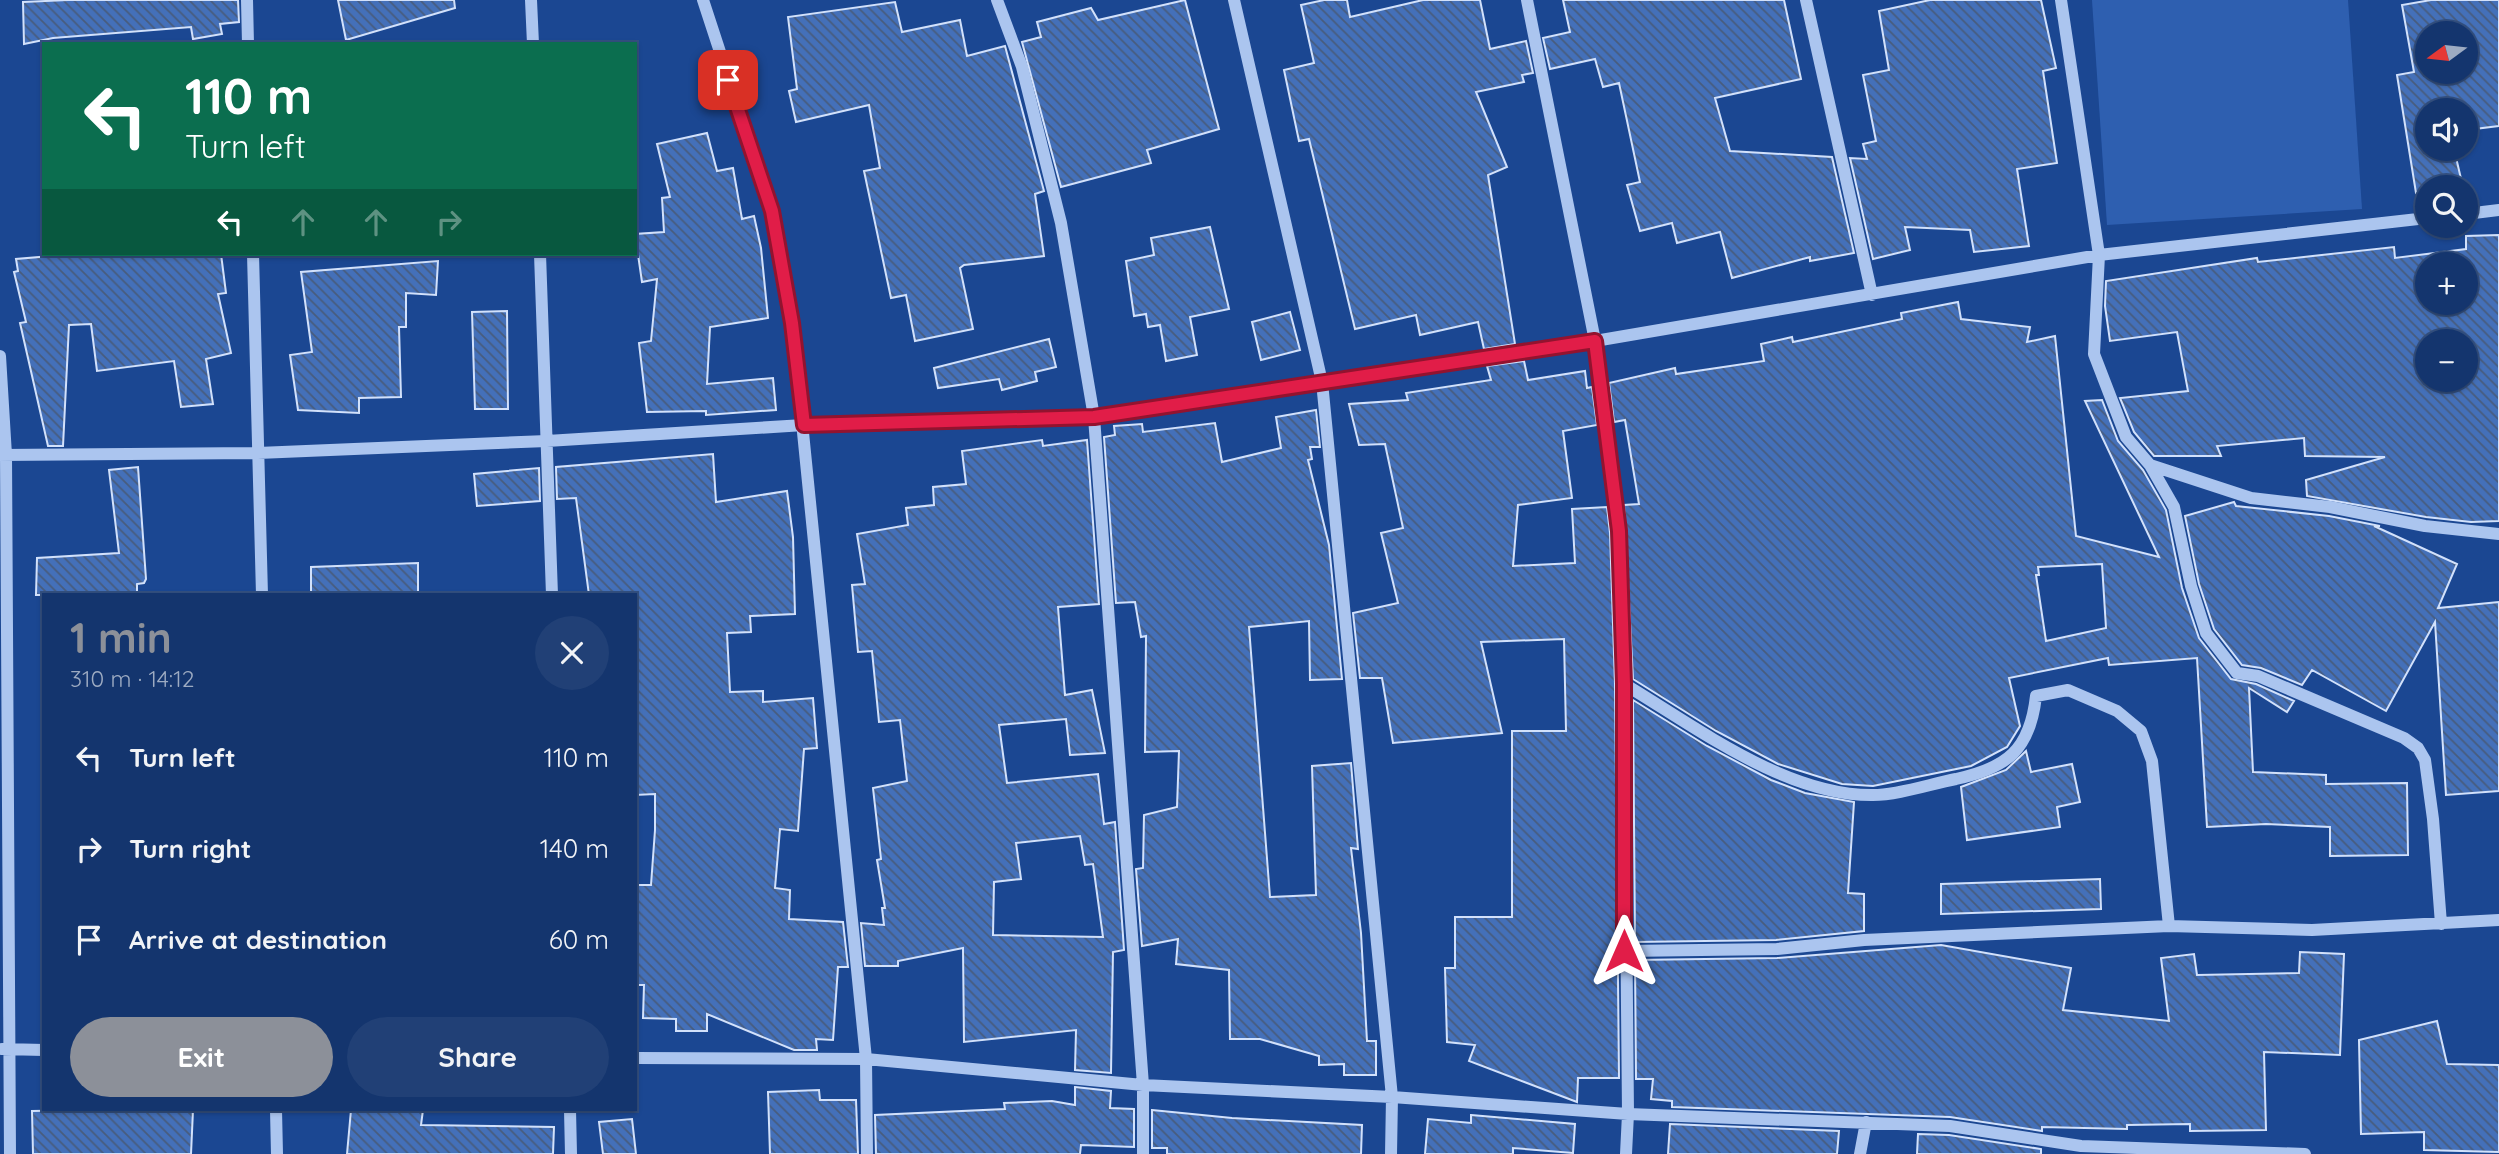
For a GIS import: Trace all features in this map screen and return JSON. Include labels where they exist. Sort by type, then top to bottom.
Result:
[{"type":"street","points":[[247,0],[248,42]]},
{"type":"street","points":[[531,0],[533,42]]},
{"type":"street","points":[[703,0],[772,211],[792,323],[866,1059],[867,1154]]},
{"type":"street","points":[[997,0],[1022,67],[1061,223],[1094,417],[1143,1086],[1143,1154]]},
{"type":"street","points":[[1234,0],[1322,382],[1392,1097],[1391,1154]]},
{"type":"street","points":[[1527,0],[1595,341],[1619,531],[1624,684],[1624,951],[1628,1114],[1626,1154]]},
{"type":"street","points":[[1807,0],[1871,295]]},
{"type":"street","points":[[2061,0],[2099,255],[2094,354],[2126,437],[2150,465],[2174,507],[2191,586],[2206,633],[2237,673],[2258,676],[2404,738],[2418,748],[2425,760],[2433,819],[2441,924]]},
{"type":"street","points":[[2478,213],[2499,210]]},
{"type":"street","points":[[3,455],[258,453],[547,441],[804,425],[1094,417],[1595,341],[2099,255],[2415,219]]},
{"type":"street","points":[[253,256],[262,593]]},
{"type":"street","points":[[540,256],[552,593]]},
{"type":"street","points":[[0,356],[3,455],[4,1049],[10,1154]]},
{"type":"street","points":[[2150,465],[2251,498],[2330,507],[2425,526],[2499,534]]},
{"type":"street","points":[[1624,684],[1775,774],[1829,789],[1873,796],[1962,778],[2004,764],[2033,722],[2036,696],[2068,690],[2117,712],[2141,731],[2152,761],[2169,926]]},
{"type":"street","points":[[1624,951],[1777,949],[1864,940],[2169,926],[2312,930],[2499,920]]},
{"type":"street","points":[[4,1049],[42,1050]]},
{"type":"street","points":[[637,1058],[866,1059],[1143,1086],[1392,1097],[1628,1114],[1950,1126],[2080,1150],[2305,1154]]},
{"type":"street","points":[[275,1111],[277,1154]]},
{"type":"street","points":[[570,1111],[571,1154]]},
{"type":"street","points":[[1860,1154],[1866,1122]]},
{"type":"shaded area","points":[[2092,0],[2348,0],[2362,209],[2107,225]]},
{"type":"building","points":[[238,0],[239,22],[220,24],[222,34],[193,39],[191,27],[53,38],[24,44],[23,2]]},
{"type":"building","points":[[338,0],[454,0],[455,8],[346,40]]},
{"type":"building","points":[[1185,0],[1219,129],[1147,150],[1151,163],[1061,187],[1022,42],[1041,37],[1037,22],[1091,8],[1098,20]]},
{"type":"building","points":[[1324,0],[1347,0],[1350,17],[1423,0],[1480,0],[1490,49],[1526,41],[1533,73],[1522,75],[1524,82],[1476,92],[1507,167],[1488,175],[1515,344],[1484,349],[1478,322],[1420,335],[1416,315],[1355,329],[1309,139],[1299,141],[1284,70],[1314,63],[1301,5]]},
{"type":"building","points":[[1563,0],[1784,0],[1801,79],[1715,98],[1730,151],[1832,157],[1854,253],[1810,261],[1810,257],[1732,278],[1720,232],[1677,243],[1672,223],[1640,231],[1627,185],[1640,182],[1619,83],[1603,87],[1595,59],[1550,69],[1543,38],[1570,32]]},
{"type":"building","points":[[1930,0],[2041,0],[2056,68],[2043,71],[2057,163],[2017,169],[2029,246],[1974,252],[1970,230],[1905,227],[1910,250],[1873,259],[1850,158],[1867,159],[1863,144],[1876,141],[1863,75],[1889,70],[1879,11]]},
{"type":"building","points":[[2431,0],[2499,0],[2499,126],[2478,129],[2478,98],[2415,98],[2415,161],[2457,161],[2460,175],[2415,175],[2415,187],[2397,75],[2414,72],[2402,5]]},
{"type":"building","points":[[895,2],[902,32],[960,20],[967,56],[1005,46],[1044,191],[1035,194],[1044,256],[964,265],[960,268],[973,329],[915,341],[906,295],[891,298],[864,171],[880,168],[869,105],[796,122],[789,91],[797,89],[788,17]]},
{"type":"building","points":[[707,133],[717,171],[733,168],[742,219],[754,216],[761,248],[768,318],[710,327],[707,384],[773,378],[776,410],[706,415],[706,411],[647,412],[639,343],[651,341],[657,279],[642,282],[637,234],[664,232],[662,198],[670,197],[657,144]]},
{"type":"building","points":[[1210,227],[1229,309],[1190,317],[1197,355],[1166,361],[1160,325],[1148,327],[1146,314],[1134,316],[1126,261],[1154,255],[1151,238]]},
{"type":"building","points":[[2499,235],[2499,521],[2471,522],[2426,517],[2307,496],[2306,480],[2385,457],[2305,456],[2304,438],[2217,446],[2221,456],[2154,456],[2134,432],[2120,398],[2188,391],[2177,332],[2110,341],[2105,306],[2106,281],[2257,258],[2258,262],[2394,247],[2395,258],[2415,255],[2415,315],[2478,315],[2478,252],[2442,252],[2466,249],[2466,238]]},
{"type":"building","points":[[51,256],[221,256],[226,293],[218,294],[231,353],[206,359],[213,404],[181,407],[174,361],[97,371],[91,324],[69,325],[63,446],[48,446],[20,323],[26,322],[14,272],[18,271],[16,259]]},
{"type":"building","points":[[438,261],[436,295],[406,293],[406,327],[399,327],[401,397],[359,398],[359,413],[298,410],[290,355],[312,352],[301,272]]},
{"type":"building","points":[[1958,302],[1961,319],[2030,327],[2027,342],[2055,336],[2076,536],[2159,557],[2085,401],[2102,400],[2118,441],[2143,470],[2166,510],[2182,588],[2199,638],[2231,679],[2256,684],[2294,701],[2287,712],[2249,688],[2253,772],[2326,775],[2326,784],[2407,783],[2408,855],[2330,856],[2330,827],[2266,824],[2207,827],[2197,658],[2109,665],[2108,658],[2009,678],[2020,726],[2007,747],[1971,766],[1873,786],[1842,784],[1778,764],[1716,731],[1633,679],[1624,505],[1639,504],[1625,420],[1614,422],[1609,383],[1675,368],[1676,374],[1764,361],[1761,344],[1792,337],[1793,342],[1902,319],[1901,313]],"holes":[[[2102,564],[2106,628],[2046,641],[2036,575],[2039,575],[2038,567]]]},
{"type":"building","points":[[507,311],[508,409],[475,409],[472,312]]},
{"type":"building","points":[[1290,312],[1300,350],[1261,360],[1252,322]]},
{"type":"building","points":[[1049,339],[1056,367],[1035,372],[1037,381],[1002,390],[999,379],[938,388],[934,368]]},
{"type":"building","points":[[1524,361],[1528,380],[1585,371],[1587,388],[1592,387],[1597,425],[1563,431],[1572,498],[1518,505],[1513,566],[1575,563],[1572,509],[1607,507],[1610,533],[1615,684],[1619,1078],[1578,1078],[1577,1102],[1469,1061],[1475,1045],[1447,1042],[1445,968],[1455,968],[1455,917],[1512,917],[1512,731],[1566,731],[1564,639],[1481,642],[1502,733],[1393,743],[1382,678],[1360,678],[1353,613],[1398,603],[1381,533],[1403,528],[1385,444],[1359,445],[1349,404],[1408,400],[1406,393],[1491,380],[1487,366]]},
{"type":"building","points":[[1316,410],[1320,447],[1310,447],[1312,459],[1308,460],[1329,545],[1342,679],[1310,680],[1309,621],[1249,627],[1270,897],[1316,895],[1312,766],[1351,763],[1358,849],[1351,848],[1361,933],[1367,1041],[1376,1041],[1376,1075],[1344,1075],[1344,1064],[1319,1065],[1319,1056],[1260,1039],[1230,1039],[1229,970],[1176,964],[1178,939],[1142,946],[1136,869],[1143,868],[1144,815],[1177,807],[1179,751],[1145,752],[1146,636],[1141,637],[1135,602],[1116,603],[1104,437],[1115,435],[1114,426],[1142,424],[1143,432],[1215,423],[1222,462],[1281,448],[1276,417]]},
{"type":"building","points":[[1042,440],[1043,446],[1087,440],[1099,604],[1058,607],[1065,695],[1092,690],[1105,753],[1070,755],[1066,719],[999,725],[1007,783],[1098,774],[1104,824],[1115,822],[1124,950],[1113,952],[1111,1073],[1075,1070],[1076,1030],[964,1042],[963,948],[898,961],[898,966],[865,966],[861,923],[884,925],[882,908],[885,908],[877,860],[881,859],[873,788],[907,781],[900,720],[879,722],[872,651],[858,652],[852,585],[865,584],[857,534],[908,525],[906,508],[934,505],[933,487],[966,484],[962,451]],"holes":[[[1080,836],[1085,865],[1093,864],[1103,937],[993,935],[994,882],[1021,879],[1016,843]]]},
{"type":"building","points":[[713,454],[716,502],[787,491],[793,537],[795,614],[750,616],[751,632],[727,633],[730,692],[763,691],[763,702],[813,698],[817,748],[804,749],[798,831],[780,829],[775,888],[790,890],[789,919],[843,922],[848,967],[838,967],[833,1040],[816,1039],[817,1050],[794,1050],[707,1014],[707,1031],[676,1031],[676,1019],[643,1018],[644,985],[637,985],[637,885],[651,885],[655,794],[637,795],[637,593],[589,593],[576,498],[557,499],[556,467]]},
{"type":"building","points":[[138,467],[146,579],[144,583],[137,584],[137,593],[36,595],[37,558],[119,553],[109,470]]},
{"type":"building","points":[[539,468],[540,501],[477,506],[474,474]]},
{"type":"building","points":[[2234,502],[2236,506],[2329,516],[2380,526],[2374,526],[2457,564],[2438,608],[2499,602],[2499,791],[2446,795],[2435,622],[2386,711],[2312,670],[2302,685],[2261,668],[2242,665],[2214,629],[2199,584],[2185,516]]},
{"type":"building","points":[[418,563],[418,593],[311,593],[311,567]]},
{"type":"building","points":[[1633,700],[1707,746],[1771,780],[1805,793],[1854,802],[1848,893],[1864,894],[1864,931],[1776,940],[1635,942]]},
{"type":"building","points":[[2026,751],[2031,772],[2072,764],[2080,802],[2057,807],[2060,827],[1967,840],[1961,787],[2006,770]]},
{"type":"building","points":[[2100,879],[2101,909],[1941,914],[1941,884]]},
{"type":"building","points":[[1941,945],[2071,968],[2063,1010],[2169,1021],[2161,958],[2194,954],[2197,975],[2299,973],[2300,952],[2344,954],[2340,1055],[2264,1052],[2266,1130],[2190,1131],[2190,1124],[2127,1125],[2127,1129],[2042,1127],[2042,1131],[1950,1117],[1672,1107],[1672,1101],[1651,1099],[1653,1079],[1636,1079],[1635,960],[1777,958]]},
{"type":"building","points":[[2437,1021],[2447,1064],[2499,1065],[2499,1152],[2424,1150],[2424,1132],[2361,1134],[2359,1040]]},
{"type":"building","points":[[1075,1087],[1111,1091],[1110,1108],[1134,1109],[1134,1147],[1081,1145],[1080,1154],[876,1154],[875,1115],[1005,1109],[1004,1103],[1052,1101],[1075,1105]]},
{"type":"building","points":[[819,1090],[820,1100],[856,1100],[858,1154],[770,1154],[768,1092]]},
{"type":"building","points":[[1152,1110],[1232,1118],[1362,1125],[1361,1154],[1167,1154],[1167,1148],[1152,1148]]},
{"type":"building","points":[[32,1111],[193,1111],[191,1154],[33,1154]]},
{"type":"building","points":[[351,1111],[423,1111],[421,1125],[554,1127],[553,1154],[347,1154]]},
{"type":"building","points":[[1471,1115],[1575,1124],[1573,1153],[1513,1148],[1513,1154],[1425,1154],[1428,1119],[1471,1123]]},
{"type":"building","points":[[632,1119],[636,1154],[603,1154],[599,1122]]},
{"type":"building","points":[[1670,1124],[1839,1131],[1837,1154],[1668,1154]]},
{"type":"building","points":[[1918,1134],[1949,1135],[2041,1149],[2041,1154],[1917,1154]]},
{"type":"route","points":[[728,80],[772,211],[792,323],[804,425],[1094,417],[1595,341],[1619,531],[1624,684],[1624,951]]}]
